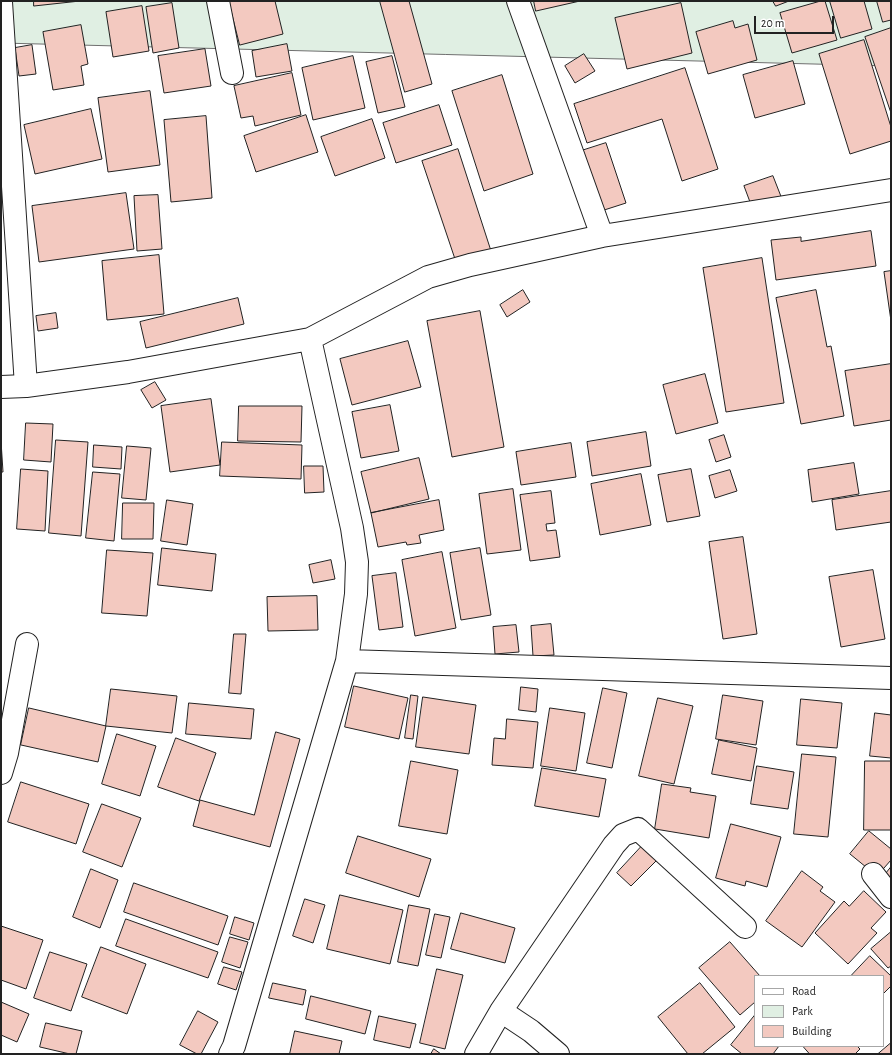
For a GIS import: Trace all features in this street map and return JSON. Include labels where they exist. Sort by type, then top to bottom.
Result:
[{"type":"street","points":[[218,1],[232,73]]},
{"type":"street","points":[[518,1],[602,236]]},
{"type":"street","points":[[1,2],[26,386]]},
{"type":"street","points":[[1,387],[26,386],[128,372],[310,339],[428,277],[470,265],[602,236],[891,190]]},
{"type":"street","points":[[230,1054],[234,1046],[347,661],[356,594],[357,562],[352,528],[310,339]]},
{"type":"street","points":[[1,773],[7,753],[27,644]]},
{"type":"street","points":[[347,661],[891,678]]},
{"type":"street","points":[[476,1054],[501,1011],[614,845],[623,836],[638,829],[745,926]]},
{"type":"street","points":[[873,874],[891,897]]},
{"type":"street","points":[[501,1011],[532,1030],[558,1054]]},
{"type":"green space","points":[[1,1],[891,1],[891,66],[1,43]]},
{"type":"building","points":[[34,1],[80,1],[34,6]]},
{"type":"building","points":[[229,1],[275,1],[283,34],[240,45]]},
{"type":"building","points":[[380,1],[409,1],[432,84],[405,92]]},
{"type":"building","points":[[534,1],[580,1],[536,11]]},
{"type":"building","points":[[773,1],[789,1],[776,6]]},
{"type":"building","points":[[825,1],[837,40],[792,53],[780,13]]},
{"type":"building","points":[[830,1],[864,1],[872,29],[841,38]]},
{"type":"building","points":[[877,1],[891,1],[891,20],[883,22]]},
{"type":"building","points":[[172,3],[179,48],[153,53],[146,7]]},
{"type":"building","points":[[681,3],[692,53],[627,69],[615,18]]},
{"type":"building","points":[[142,6],[149,51],[113,57],[106,12]]},
{"type":"building","points":[[733,21],[735,28],[748,24],[757,60],[708,74],[696,32]]},
{"type":"building","points":[[81,25],[88,64],[81,66],[84,85],[53,90],[43,32]]},
{"type":"building","points":[[891,28],[891,113],[865,37]]},
{"type":"building","points":[[864,40],[891,127],[891,141],[850,154],[819,54]]},
{"type":"building","points":[[287,44],[292,71],[256,77],[252,51]]},
{"type":"building","points":[[32,45],[36,74],[19,76],[15,48]]},
{"type":"building","points":[[205,49],[211,86],[164,93],[158,56]]},
{"type":"building","points":[[584,54],[595,71],[575,83],[565,66]]},
{"type":"building","points":[[353,56],[365,108],[313,120],[302,68]]},
{"type":"building","points":[[392,56],[405,107],[378,113],[366,62]]},
{"type":"building","points":[[793,61],[805,104],[755,118],[743,75]]},
{"type":"building","points":[[685,68],[718,169],[682,181],[662,119],[587,143],[574,104]]},
{"type":"building","points":[[292,73],[301,115],[255,126],[253,116],[241,118],[234,86]]},
{"type":"building","points":[[502,75],[533,174],[484,191],[452,91]]},
{"type":"building","points":[[150,91],[160,165],[108,172],[98,98]]},
{"type":"building","points":[[439,105],[452,145],[396,163],[383,123]]},
{"type":"building","points":[[91,109],[102,159],[35,174],[24,125]]},
{"type":"building","points":[[306,115],[318,152],[256,172],[244,136]]},
{"type":"building","points":[[206,116],[212,198],[171,202],[164,120]]},
{"type":"building","points":[[372,119],[385,158],[335,176],[321,137]]},
{"type":"building","points":[[606,143],[626,203],[598,212],[578,152]]},
{"type":"building","points":[[458,149],[492,254],[457,265],[422,161]]},
{"type":"building","points":[[773,176],[782,199],[753,210],[744,186]]},
{"type":"building","points":[[126,193],[134,249],[39,262],[32,206]]},
{"type":"building","points":[[158,195],[162,249],[137,251],[134,196]]},
{"type":"building","points":[[871,231],[876,266],[776,280],[771,240],[801,237],[801,241]]},
{"type":"building","points":[[159,255],[164,314],[107,320],[102,261]]},
{"type":"building","points":[[762,258],[784,403],[726,412],[703,268]]},
{"type":"building","points":[[891,271],[891,321],[884,272]]},
{"type":"building","points":[[523,290],[530,302],[507,317],[500,305]]},
{"type":"building","points":[[816,290],[827,347],[831,346],[844,416],[801,424],[776,298]]},
{"type":"building","points":[[238,298],[244,324],[146,348],[140,322]]},
{"type":"building","points":[[480,311],[504,447],[452,457],[427,321]]},
{"type":"building","points":[[56,313],[58,328],[38,331],[36,316]]},
{"type":"building","points":[[408,341],[421,387],[352,405],[340,359]]},
{"type":"building","points":[[891,364],[891,420],[854,426],[845,371]]},
{"type":"building","points":[[705,374],[718,423],[676,434],[663,385]]},
{"type":"building","points":[[155,382],[166,400],[152,408],[141,390]]},
{"type":"building","points":[[211,399],[220,465],[170,472],[161,406]]},
{"type":"building","points":[[390,405],[399,451],[361,458],[352,412]]},
{"type":"building","points":[[239,406],[302,406],[301,442],[238,441]]},
{"type":"building","points":[[26,423],[53,424],[51,462],[24,460]]},
{"type":"building","points":[[646,432],[651,466],[592,476],[587,442]]},
{"type":"building","points":[[724,435],[731,457],[716,462],[709,440]]},
{"type":"building","points":[[56,440],[88,442],[81,536],[49,533]]},
{"type":"building","points":[[1,441],[3,472],[1,472]]},
{"type":"building","points":[[222,442],[302,445],[301,479],[220,476]]},
{"type":"building","points":[[571,443],[576,477],[521,485],[516,452]]},
{"type":"building","points":[[94,445],[122,447],[121,469],[93,467]]},
{"type":"building","points":[[127,446],[151,448],[146,500],[122,498]]},
{"type":"building","points":[[419,458],[429,499],[371,513],[361,472]]},
{"type":"building","points":[[854,463],[859,494],[812,502],[808,470]]},
{"type":"building","points":[[304,466],[323,466],[324,492],[305,493]]},
{"type":"building","points":[[21,469],[48,471],[45,531],[17,529]]},
{"type":"building","points":[[691,469],[700,516],[667,522],[658,475]]},
{"type":"building","points":[[730,470],[737,491],[715,498],[709,476]]},
{"type":"building","points":[[93,472],[120,474],[114,541],[86,538]]},
{"type":"building","points":[[641,474],[651,525],[600,535],[591,484]]},
{"type":"building","points":[[513,489],[521,550],[487,554],[479,494]]},
{"type":"building","points":[[551,491],[555,523],[546,524],[547,531],[556,530],[560,557],[530,561],[520,495]]},
{"type":"building","points":[[891,491],[891,522],[836,530],[832,500]]},
{"type":"building","points":[[167,500],[193,504],[187,545],[161,541]]},
{"type":"building","points":[[439,500],[444,530],[419,535],[421,543],[407,545],[406,542],[378,547],[371,513]]},
{"type":"building","points":[[123,503],[154,503],[153,539],[122,539]]},
{"type":"building","points":[[743,537],[757,634],[723,639],[709,542]]},
{"type":"building","points":[[162,548],[216,554],[212,591],[158,585]]},
{"type":"building","points":[[480,548],[491,615],[461,620],[450,553]]},
{"type":"building","points":[[107,550],[153,553],[147,616],[102,613]]},
{"type":"building","points":[[442,552],[456,628],[415,636],[402,560]]},
{"type":"building","points":[[331,560],[335,579],[313,583],[309,565]]},
{"type":"building","points":[[873,570],[885,639],[841,647],[829,577]]},
{"type":"building","points":[[396,573],[403,627],[379,630],[372,576]]},
{"type":"building","points":[[317,596],[318,630],[268,631],[267,597]]},
{"type":"building","points":[[551,624],[554,655],[533,656],[531,626]]},
{"type":"building","points":[[516,625],[519,652],[495,654],[493,627]]},
{"type":"building","points":[[234,634],[246,634],[241,694],[229,693]]},
{"type":"building","points":[[354,686],[408,698],[399,739],[345,727]]},
{"type":"building","points":[[521,687],[538,689],[536,712],[519,710]]},
{"type":"building","points":[[603,688],[627,693],[612,768],[587,763]]},
{"type":"building","points":[[111,689],[177,696],[172,733],[106,726]]},
{"type":"building","points":[[411,695],[418,696],[413,739],[405,738]]},
{"type":"building","points":[[723,695],[763,701],[756,745],[716,739]]},
{"type":"building","points":[[423,697],[476,705],[469,754],[416,747]]},
{"type":"building","points":[[658,698],[693,706],[674,784],[639,776]]},
{"type":"building","points":[[801,699],[842,703],[837,748],[797,745]]},
{"type":"building","points":[[189,703],[254,709],[251,739],[186,734]]},
{"type":"building","points":[[29,708],[106,726],[98,762],[21,745]]},
{"type":"building","points":[[550,708],[585,713],[576,771],[541,766]]},
{"type":"building","points":[[875,713],[891,715],[891,758],[870,756]]},
{"type":"building","points":[[507,719],[538,722],[533,768],[492,765],[494,738],[505,739]]},
{"type":"building","points":[[276,732],[300,739],[270,847],[193,826],[200,800],[254,815]]},
{"type":"building","points":[[117,734],[156,746],[140,796],[102,784]]},
{"type":"building","points":[[176,738],[216,753],[199,801],[158,787]]},
{"type":"building","points":[[719,740],[757,748],[751,781],[712,774]]},
{"type":"building","points":[[802,754],[836,757],[828,837],[794,834]]},
{"type":"building","points":[[411,761],[458,770],[447,834],[399,826]]},
{"type":"building","points":[[865,761],[891,761],[891,830],[864,830]]},
{"type":"building","points":[[757,766],[794,772],[788,809],[751,804]]},
{"type":"building","points":[[542,768],[606,779],[599,817],[535,806]]},
{"type":"building","points":[[21,782],[89,804],[76,844],[8,822]]},
{"type":"building","points":[[662,784],[691,788],[690,792],[716,796],[709,838],[655,829]]},
{"type":"building","points":[[102,804],[141,818],[122,867],[83,852]]},
{"type":"building","points":[[731,824],[781,837],[767,887],[746,881],[745,886],[716,878]]},
{"type":"building","points":[[869,831],[891,849],[891,860],[877,876],[850,854]]},
{"type":"building","points":[[358,836],[431,859],[419,897],[346,873]]},
{"type":"building","points":[[642,846],[657,860],[631,886],[617,873]]},
{"type":"building","points":[[891,867],[891,882],[884,876]]},
{"type":"building","points":[[91,869],[118,880],[100,928],[73,917]]},
{"type":"building","points":[[802,871],[823,887],[820,891],[835,902],[802,947],[766,921]]},
{"type":"building","points":[[134,883],[228,916],[218,945],[124,912]]},
{"type":"building","points":[[864,891],[886,912],[871,928],[877,933],[848,964],[815,933],[844,901],[849,906]]},
{"type":"building","points":[[340,895],[403,910],[390,964],[327,949]]},
{"type":"building","points":[[305,899],[325,905],[313,943],[293,936]]},
{"type":"building","points":[[409,905],[430,909],[418,966],[398,962]]},
{"type":"building","points":[[461,913],[515,928],[505,963],[451,949]]},
{"type":"building","points":[[435,914],[450,917],[441,958],[426,955]]},
{"type":"building","points":[[235,917],[254,923],[249,940],[230,934]]},
{"type":"building","points":[[126,919],[218,952],[208,978],[116,946]]},
{"type":"building","points":[[1,926],[43,940],[26,989],[1,980]]},
{"type":"building","points":[[891,932],[891,966],[888,968],[871,949]]},
{"type":"building","points":[[230,937],[248,942],[240,968],[222,962]]},
{"type":"building","points":[[730,942],[759,975],[754,975],[754,1003],[740,1015],[699,968]]},
{"type":"building","points":[[101,947],[146,964],[127,1014],[82,997]]},
{"type":"building","points":[[50,952],[87,964],[71,1011],[34,998]]},
{"type":"building","points":[[870,956],[891,976],[891,986],[884,993],[884,975],[852,975]]},
{"type":"building","points":[[224,967],[242,972],[236,990],[218,984]]},
{"type":"building","points":[[437,969],[463,975],[445,1049],[420,1043]]},
{"type":"building","points":[[273,983],[306,990],[303,1005],[269,998]]},
{"type":"building","points":[[700,983],[735,1027],[702,1054],[688,1054],[658,1017]]},
{"type":"building","points":[[311,996],[371,1011],[365,1034],[306,1019]]},
{"type":"building","points":[[1,1002],[29,1014],[17,1042],[1,1035]]},
{"type":"building","points":[[198,1011],[218,1022],[201,1054],[197,1054],[180,1045]]},
{"type":"building","points":[[379,1016],[416,1024],[410,1048],[374,1040]]},
{"type":"building","points":[[754,1016],[754,1047],[778,1047],[773,1054],[742,1054],[731,1045]]},
{"type":"building","points":[[46,1023],[82,1031],[76,1054],[40,1047]]},
{"type":"building","points":[[295,1031],[342,1041],[339,1054],[290,1054]]},
{"type":"building","points":[[891,1043],[891,1054],[878,1054]]},
{"type":"building","points":[[804,1047],[858,1047],[860,1049],[855,1054],[810,1054]]},
{"type":"building","points":[[434,1049],[441,1054],[431,1054]]}]
